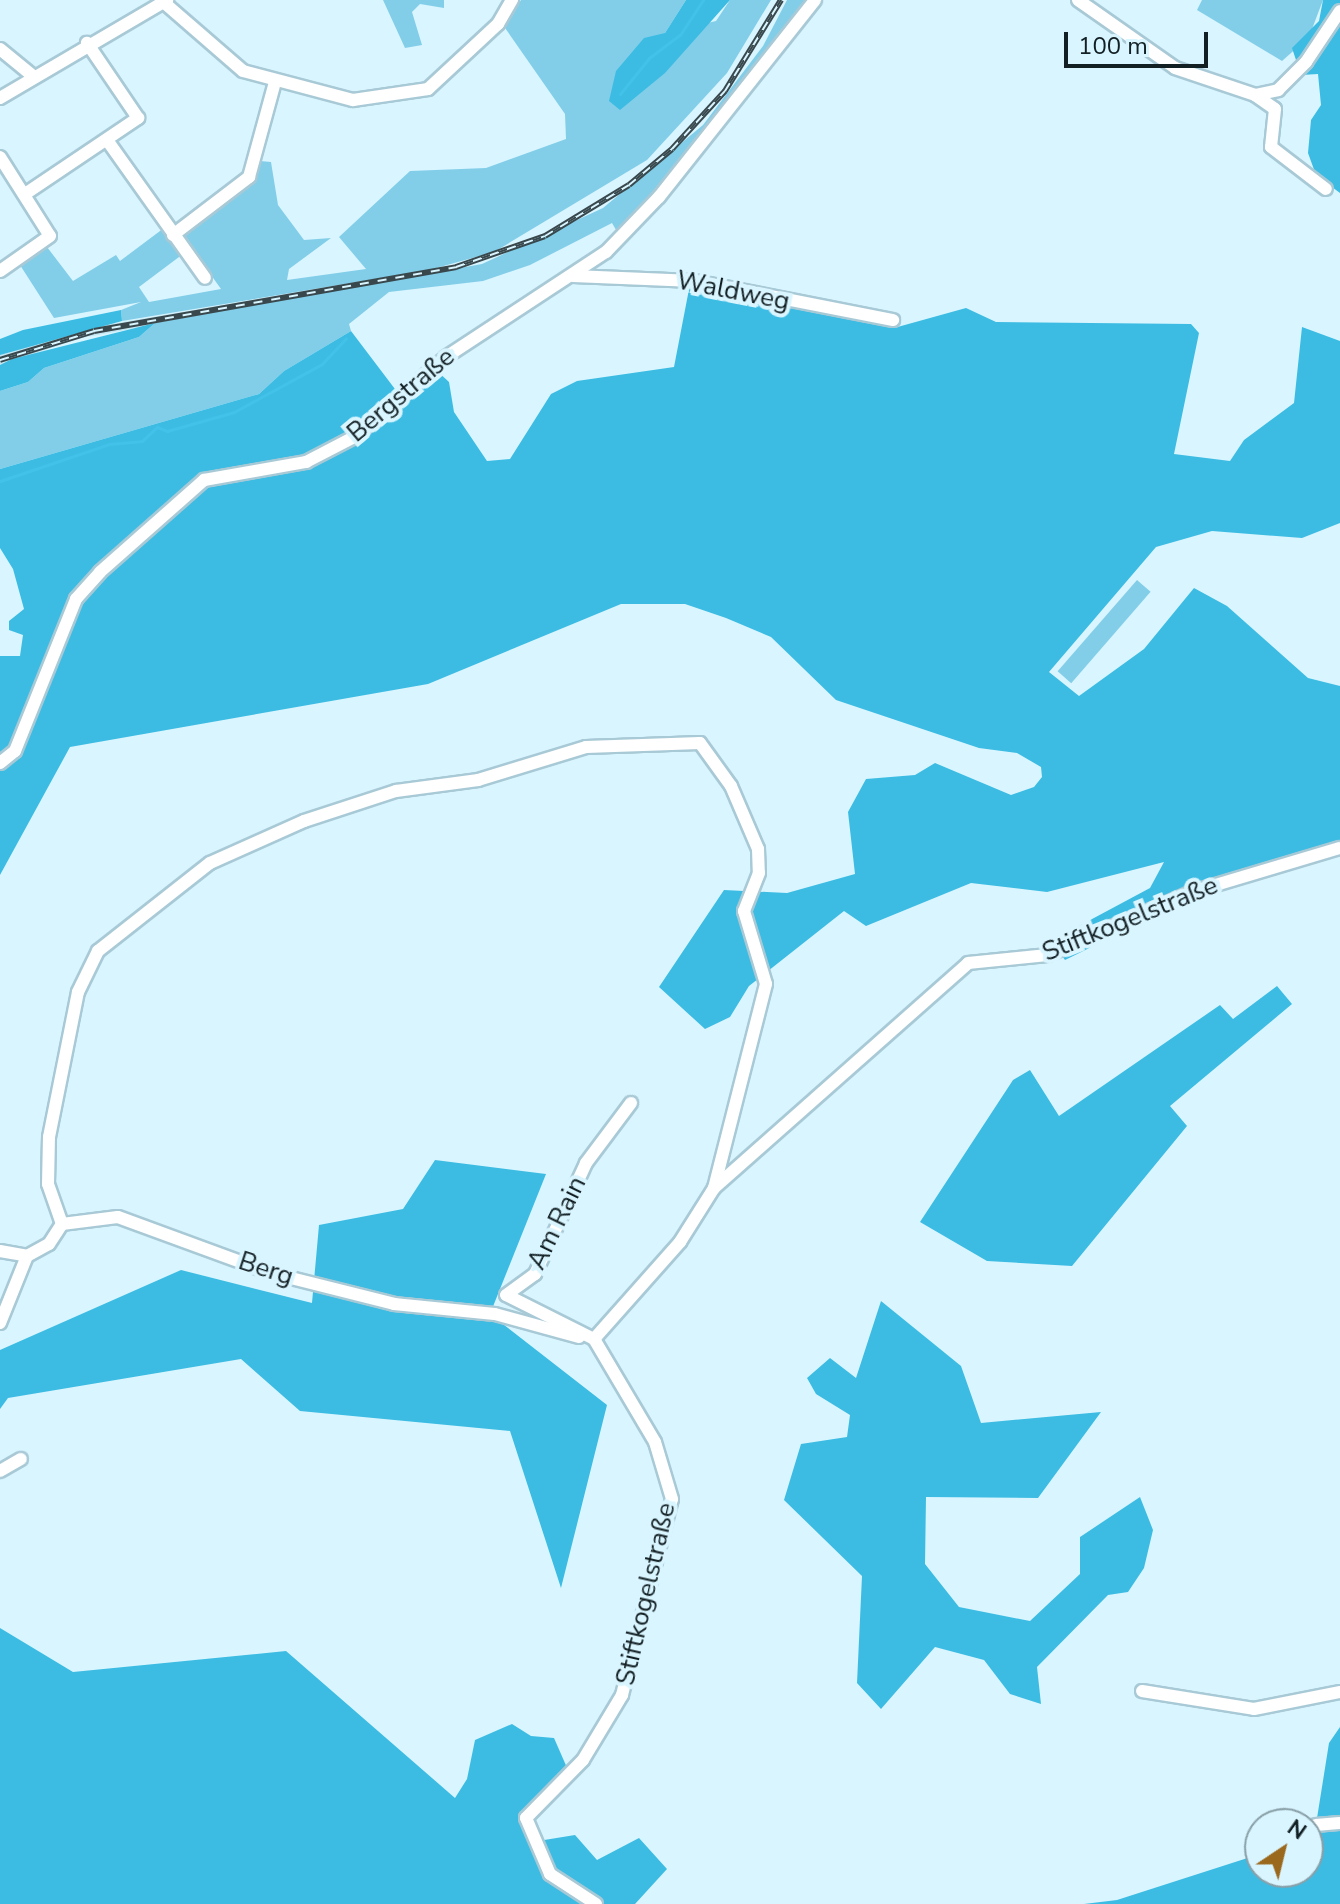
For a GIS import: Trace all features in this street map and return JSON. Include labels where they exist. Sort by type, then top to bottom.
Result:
[{"type":"street","points":[[0,98],[87,43],[164,1],[226,61],[275,82],[353,100],[418,95],[498,24],[512,0]]},
{"type":"street","name":"Bergstraße","points":[[0,763],[15,751],[76,599],[168,509],[204,480],[326,454],[494,321],[573,276],[606,252],[659,197],[815,0]]},
{"type":"street","points":[[1078,0],[1175,68],[1255,95],[1275,109]]},
{"type":"street","points":[[1255,95],[1278,90],[1306,62],[1340,11]]},
{"type":"street","points":[[28,192],[138,118],[87,43]]},
{"type":"street","points":[[0,49],[33,76]]},
{"type":"street","points":[[173,235],[249,177],[275,82]]},
{"type":"street","points":[[1278,90],[1271,147],[1326,189]]},
{"type":"street","points":[[107,140],[205,278]]},
{"type":"street","points":[[0,157],[28,192],[50,236],[0,271]]},
{"type":"street","name":"Waldweg","points":[[573,276],[694,281],[893,320]]},
{"type":"street","name":"Stiftkogelstraße","points":[[62,1224],[46,1163],[78,992],[98,951],[149,906],[210,863],[304,821],[396,791],[478,780],[586,747],[700,743],[715,762],[758,849],[759,873],[744,911],[766,984],[714,1188]]},
{"type":"street","name":"Stiftkogelstraße","points":[[596,1904],[550,1874],[526,1818],[583,1760],[622,1695],[672,1499],[655,1442],[594,1339],[609,1315],[680,1242],[714,1188],[968,963],[1048,955],[1192,892],[1340,848]]},
{"type":"street","name":"Am Rain","points":[[594,1339],[506,1295],[535,1274],[586,1163],[631,1103]]},
{"type":"street","name":"Berg","points":[[62,1224],[118,1217],[271,1273],[394,1304],[495,1314],[594,1339]]},
{"type":"street","points":[[0,1251],[27,1256],[49,1244],[62,1224]]},
{"type":"street","points":[[0,1323],[27,1256]]},
{"type":"street","points":[[0,1471],[21,1459]]},
{"type":"street","points":[[1142,1691],[1254,1709],[1340,1692]]},
{"type":"shaded area","points":[[383,0],[444,0],[444,8],[420,4],[412,12],[422,45],[405,48]]},
{"type":"shaded area","points":[[521,0],[686,0],[665,33],[644,38],[716,21],[730,0],[771,0],[727,73],[647,160],[494,252],[429,270],[122,321],[121,310],[141,302],[54,318],[20,265],[47,247],[73,281],[116,255],[120,261],[164,228],[183,254],[139,287],[149,302],[221,289],[181,233],[242,191],[260,161],[271,162],[278,205],[304,240],[331,238],[289,269],[287,280],[366,269],[339,237],[410,171],[486,168],[566,139],[565,114],[503,25]]},
{"type":"shaded area","points":[[686,0],[730,0],[665,73],[620,110],[609,101],[616,71],[644,38],[665,33]]},
{"type":"shaded area","points":[[787,0],[811,0],[619,235],[612,223],[530,265],[483,281],[389,292],[349,324],[351,331],[284,371],[259,394],[0,469],[0,391],[28,382],[44,368],[139,337],[155,323],[482,264],[603,208],[703,125],[763,46]]},
{"type":"shaded area","points":[[1202,0],[1323,0],[1309,37],[1282,61],[1197,10]]},
{"type":"shaded area","points":[[1323,0],[1340,0],[1340,193],[1316,175],[1308,153],[1311,120],[1321,105],[1318,74],[1301,75],[1292,48],[1319,21]]},
{"type":"shaded area","points":[[362,281],[363,287],[81,338],[0,365],[0,355],[88,328]]},
{"type":"shaded area","points":[[690,284],[894,328],[966,308],[996,322],[1191,324],[1199,333],[1174,454],[1230,461],[1244,440],[1294,403],[1302,327],[1340,341],[1340,523],[1302,538],[1212,531],[1156,547],[1049,672],[1079,696],[1144,649],[1194,588],[1227,606],[1308,678],[1340,686],[1340,856],[1205,891],[1065,960],[1051,941],[1150,888],[1164,862],[1047,892],[971,883],[866,926],[844,911],[749,986],[730,1017],[705,1029],[659,987],[724,890],[787,893],[855,874],[848,812],[866,779],[915,775],[935,763],[1011,795],[1034,787],[1042,777],[1041,767],[1017,753],[979,748],[836,700],[771,637],[726,618],[685,604],[621,604],[428,684],[70,747],[0,875],[0,656],[20,656],[23,635],[9,630],[9,621],[24,609],[13,569],[0,548],[0,469],[259,394],[284,371],[351,331],[401,397],[435,369],[449,382],[454,412],[487,461],[510,459],[551,394],[577,381],[674,367]]},
{"type":"shaded area","points":[[121,310],[122,321],[0,355],[0,339],[23,330]]},
{"type":"shaded area","points":[[155,323],[139,337],[44,368],[28,382],[0,391],[0,365],[12,359]]},
{"type":"shaded area","points":[[1137,580],[1151,592],[1071,683],[1058,671]]},
{"type":"shaded area","points":[[1277,986],[1292,1004],[1170,1106],[1187,1126],[1072,1266],[987,1261],[920,1222],[1013,1080],[1030,1070],[1059,1116],[1220,1005],[1233,1019]]},
{"type":"shaded area","points":[[435,1160],[546,1174],[490,1314],[607,1405],[561,1588],[510,1431],[300,1411],[241,1359],[8,1398],[0,1409],[0,1350],[181,1270],[312,1303],[319,1225],[403,1209]]},
{"type":"shaded area","points":[[881,1301],[961,1366],[981,1423],[1101,1412],[1038,1498],[926,1497],[925,1564],[959,1607],[1030,1621],[1080,1574],[1080,1537],[1140,1497],[1153,1530],[1144,1568],[1128,1592],[1108,1595],[1037,1667],[1041,1704],[1010,1694],[984,1660],[935,1647],[881,1709],[857,1683],[862,1576],[784,1500],[801,1444],[847,1437],[850,1415],[816,1394],[807,1378],[830,1358],[856,1378]]},
{"type":"shaded area","points":[[0,1628],[73,1672],[286,1651],[455,1798],[467,1779],[475,1740],[512,1724],[531,1736],[554,1738],[568,1770],[523,1814],[532,1842],[575,1835],[597,1860],[639,1838],[667,1869],[635,1904],[0,1904]]},
{"type":"shaded area","points":[[1340,1727],[1340,1904],[1084,1904],[1117,1900],[1244,1859],[1244,1888],[1324,1888],[1324,1808],[1319,1808],[1329,1743]]},
{"type":"waterway","points":[[620,94],[649,58],[680,35],[703,0]]},
{"type":"waterway","points":[[0,481],[109,444],[142,441],[157,427],[167,431],[234,412],[322,364],[346,338]]},
{"type":"railway","points":[[0,360],[94,331],[456,267],[545,236],[629,185],[672,149],[725,91],[781,0]]}]
